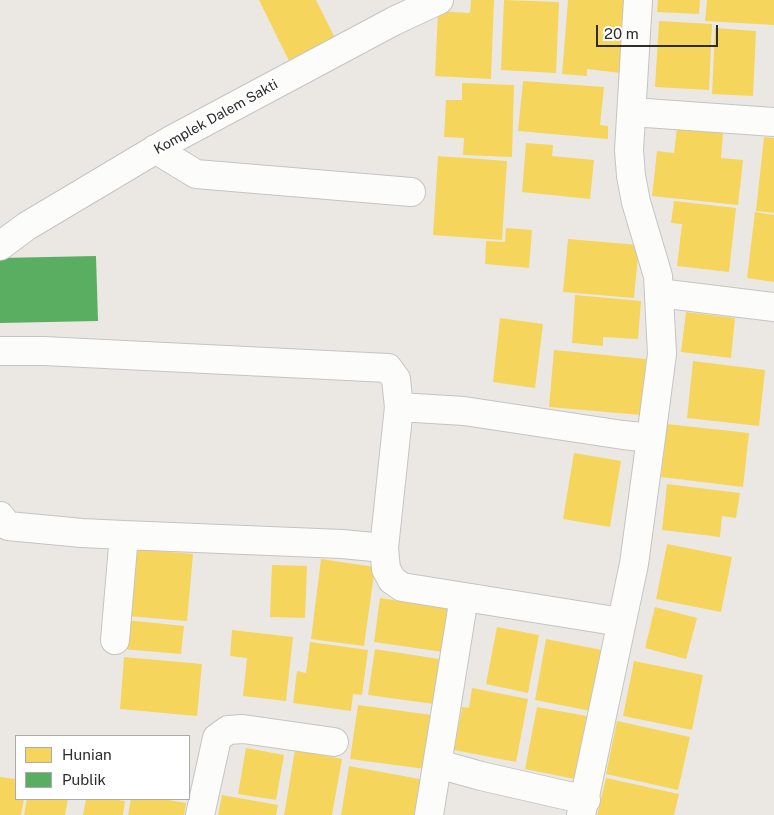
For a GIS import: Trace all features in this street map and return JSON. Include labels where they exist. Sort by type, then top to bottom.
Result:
[{"type":"street","name":"Komplek Dalem Sakti","points":[[0,246],[27,226],[156,149],[394,21],[439,0]]},
{"type":"street","points":[[438,764],[584,808],[634,564],[662,354],[658,276],[636,202],[629,150],[638,0]]},
{"type":"street","points":[[632,112],[774,122]]},
{"type":"street","points":[[156,149],[196,174],[411,192]]},
{"type":"street","points":[[659,293],[774,307]]},
{"type":"street","points":[[0,351],[44,351],[388,368],[396,379],[399,407],[384,548],[386,569],[392,580],[402,587],[621,622]]},
{"type":"street","points":[[399,407],[464,411],[651,438]]},
{"type":"street","points":[[0,516],[8,526],[82,533],[342,544],[384,548]]},
{"type":"street","points":[[115,640],[124,535]]},
{"type":"street","points":[[429,815],[464,597]]},
{"type":"street","points":[[200,815],[216,738],[228,730],[243,730],[334,742]]},
{"type":"building: Hunian","points":[[259,0],[316,0],[335,38],[289,61]]},
{"type":"building: Hunian","points":[[471,0],[494,0],[491,79],[435,76],[438,11],[470,13]]},
{"type":"building: Hunian","points":[[504,0],[559,2],[556,73],[501,70]]},
{"type":"building: Hunian","points":[[568,0],[627,0],[621,73],[587,69],[587,76],[562,74]]},
{"type":"building: Hunian","points":[[658,0],[700,0],[699,14],[657,12]]},
{"type":"building: Hunian","points":[[707,0],[774,0],[774,25],[705,21]]},
{"type":"building: Hunian","points":[[659,21],[712,24],[709,90],[655,87]]},
{"type":"building: Hunian","points":[[715,28],[756,31],[753,96],[712,94]]},
{"type":"building: Hunian","points":[[523,81],[604,87],[600,125],[608,126],[608,139],[518,131]]},
{"type":"building: Hunian","points":[[462,83],[514,85],[512,157],[463,155],[464,138],[444,137],[446,100],[462,100]]},
{"type":"building: Hunian","points":[[677,128],[723,133],[721,158],[743,160],[738,205],[652,196],[657,151],[674,153]]},
{"type":"building: Hunian","points":[[764,137],[774,138],[774,213],[756,211]]},
{"type":"building: Hunian","points":[[526,143],[553,145],[552,156],[594,160],[590,199],[522,192]]},
{"type":"building: Hunian","points":[[438,156],[507,161],[502,240],[433,235]]},
{"type":"building: Hunian","points":[[674,201],[736,208],[729,272],[677,266],[682,224],[671,223]]},
{"type":"building: Hunian","points":[[755,212],[774,215],[774,282],[747,278]]},
{"type":"building: Hunian","points":[[506,228],[532,230],[529,268],[485,264],[486,241],[505,242]]},
{"type":"building: Hunian","points":[[568,239],[639,245],[634,298],[563,292]]},
{"type":"building: Hunian","points":[[575,295],[641,301],[638,339],[603,337],[603,346],[572,343]]},
{"type":"building: Hunian","points":[[686,312],[735,318],[731,358],[681,352]]},
{"type":"building: Hunian","points":[[500,318],[543,324],[535,388],[493,382]]},
{"type":"building: Hunian","points":[[554,350],[646,359],[641,415],[549,407]]},
{"type":"building: Hunian","points":[[693,361],[765,370],[759,426],[687,418]]},
{"type":"building: Hunian","points":[[667,424],[749,433],[743,487],[661,477]]},
{"type":"building: Hunian","points":[[574,453],[621,461],[610,527],[563,519]]},
{"type":"building: Hunian","points":[[667,484],[740,493],[736,518],[722,516],[720,537],[662,530]]},
{"type":"building: Hunian","points":[[667,544],[732,557],[721,612],[656,599]]},
{"type":"building: Hunian","points":[[133,549],[193,554],[187,621],[127,616]]},
{"type":"building: Hunian","points":[[321,559],[375,567],[364,646],[311,639]]},
{"type":"building: Hunian","points":[[272,565],[307,566],[305,618],[270,617]]},
{"type":"building: Hunian","points":[[380,598],[449,608],[443,652],[374,642]]},
{"type":"building: Hunian","points":[[655,607],[697,618],[686,659],[645,648]]},
{"type":"building: Hunian","points":[[126,620],[184,626],[181,654],[123,649]]},
{"type":"building: Hunian","points":[[497,627],[539,635],[528,693],[486,684]]},
{"type":"building: Hunian","points":[[232,630],[293,637],[286,701],[243,696],[247,658],[230,656]]},
{"type":"building: Hunian","points":[[546,639],[602,650],[591,711],[535,700]]},
{"type":"building: Hunian","points":[[310,642],[368,650],[362,695],[353,694],[351,711],[293,703],[297,671],[306,673]]},
{"type":"building: Hunian","points":[[375,649],[439,659],[434,704],[368,695]]},
{"type":"building: Hunian","points":[[124,657],[202,664],[197,716],[120,709]]},
{"type":"building: Hunian","points":[[634,661],[703,675],[692,730],[623,716]]},
{"type":"building: Hunian","points":[[472,688],[528,699],[516,762],[454,750],[462,707],[469,708]]},
{"type":"building: Hunian","points":[[358,705],[432,715],[425,769],[350,759]]},
{"type":"building: Hunian","points":[[537,707],[592,717],[580,780],[525,769]]},
{"type":"building: Hunian","points":[[617,721],[690,737],[678,790],[606,774]]},
{"type":"building: Hunian","points":[[246,748],[284,755],[276,800],[238,794]]},
{"type":"building: Hunian","points":[[295,750],[342,759],[332,815],[284,815]]},
{"type":"building: Hunian","points":[[349,766],[425,780],[419,815],[341,815]]},
{"type":"building: Hunian","points":[[0,777],[15,779],[15,800],[24,800],[21,815],[0,815]]},
{"type":"building: Hunian","points":[[606,778],[679,794],[674,815],[597,815]]},
{"type":"building: Hunian","points":[[222,795],[278,805],[276,815],[218,815]]},
{"type":"building: Hunian","points":[[27,800],[68,800],[65,815],[24,815]]},
{"type":"building: Hunian","points":[[86,800],[125,801],[123,815],[83,815]]},
{"type":"building: Hunian","points":[[131,800],[169,800],[186,803],[184,815],[128,815]]},
{"type":"building: Publik","points":[[96,256],[98,321],[0,323],[0,258]]}]
